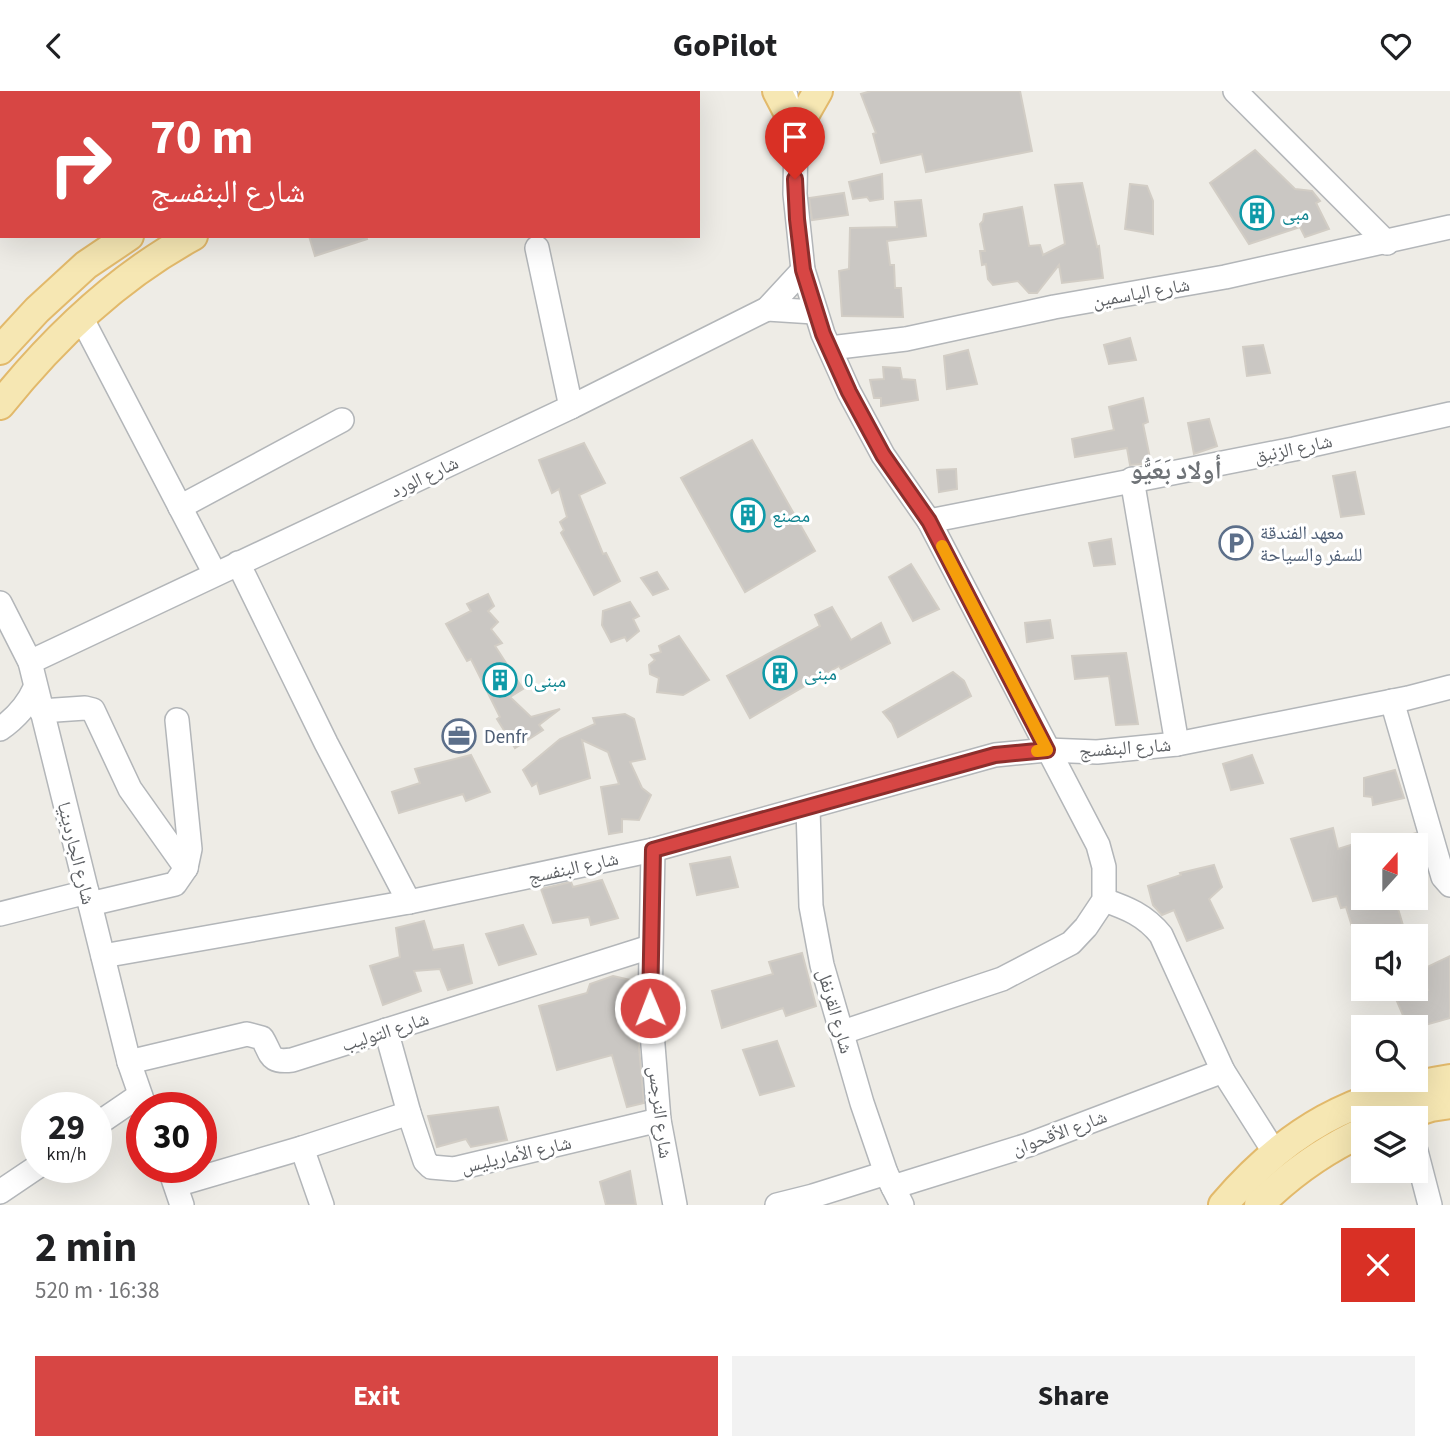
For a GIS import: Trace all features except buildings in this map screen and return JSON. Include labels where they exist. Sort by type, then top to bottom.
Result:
[{"type":"main road","points":[[0,350],[37,310],[86,265],[127,238]]},
{"type":"main road","points":[[0,405],[81,317],[175,246],[190,238]]},
{"type":"main road","points":[[1223,1205],[1240,1185],[1297,1134],[1352,1104],[1389,1092],[1450,1079]]},
{"type":"main road","points":[[1428,1110],[1450,1104]]},
{"type":"main road","points":[[1259,1205],[1294,1173],[1334,1145],[1351,1137]]},
{"type":"street","points":[[1235,91],[1387,243]]},
{"type":"street","points":[[797,103],[796,207],[803,270],[814,312],[849,392],[883,455],[929,521],[1098,845],[1104,867],[1104,900],[1086,927],[1071,943],[1002,979],[843,1033]]},
{"type":"street","name":"شارع الياسمين","points":[[830,348],[906,339],[1054,307],[1225,277],[1450,227]]},
{"type":"street","points":[[537,248],[571,407]]},
{"type":"street","name":"شارع الورد","points":[[30,662],[571,407],[767,309],[803,270]]},
{"type":"street","points":[[767,309],[814,312]]},
{"type":"street","points":[[81,317],[215,574]]},
{"type":"street","name":"شارع الزنبق","points":[[929,521],[1294,449],[1450,414]]},
{"type":"street","points":[[180,507],[342,420]]},
{"type":"street","points":[[1132,479],[1177,744]]},
{"type":"street","points":[[238,563],[326,743],[409,902]]},
{"type":"street","name":"شارع الجاردينيا","points":[[0,603],[30,662],[129,1062],[140,1092]]},
{"type":"street","name":"شارع البنفسج","points":[[103,956],[409,902],[653,850],[995,755],[1047,750],[1097,752],[1177,744],[1450,687]]},
{"type":"street","points":[[0,729],[11,722],[28,703],[35,688]]},
{"type":"street","points":[[1392,701],[1443,877],[1450,885]]},
{"type":"street","points":[[41,711],[85,708],[93,710],[130,789],[186,868]]},
{"type":"street","points":[[0,914],[175,884],[186,868],[190,849],[177,720]]},
{"type":"street","name":"شارع القرنفل","points":[[808,808],[811,906],[822,965],[862,1103],[894,1188]]},
{"type":"street","name":"شارع النرجس","points":[[653,850],[650,1008],[659,1120],[675,1205]]},
{"type":"street","points":[[1104,900],[1140,915],[1161,935],[1223,1072],[1275,1153]]},
{"type":"street","name":"شارع التوليب","points":[[129,1062],[247,1034],[262,1038],[272,1058],[284,1061],[650,947]]},
{"type":"street","name":"شارع الأماريليس","points":[[386,1030],[409,1113],[425,1161],[431,1167],[454,1169],[659,1120]]},
{"type":"street","name":"شارع الأقحوان","points":[[777,1205],[813,1196],[894,1188],[1028,1145],[1223,1072]]},
{"type":"street","points":[[176,1186],[409,1113]]},
{"type":"street","points":[[302,1148],[321,1205]]},
{"type":"street","points":[[0,1192],[21,1178]]},
{"type":"street","points":[[1424,1183],[1430,1205]]},
{"type":"slow traffic","points":[[942,546],[1047,750],[1037,751]]},
{"type":"place","name":"مبى","points":[[1257,213]]},
{"type":"place","name":"مصنع","points":[[748,515]]},
{"type":"place","name":"معهد الفندقة للسفر والسياحة","points":[[1236,543]]},
{"type":"place","name":"مبنى","points":[[780,673]]},
{"type":"place","name":"مبنى0","points":[[500,680]]},
{"type":"place","name":"Denfr","points":[[459,736]]},
{"type":"district","name":"أولاد بَعَيُّو","points":[[1176,470]]},
{"type":"route","points":[[650,1008],[653,850],[995,755],[1047,750],[929,521],[883,455],[849,392],[823,334],[803,270],[795,179]]}]
